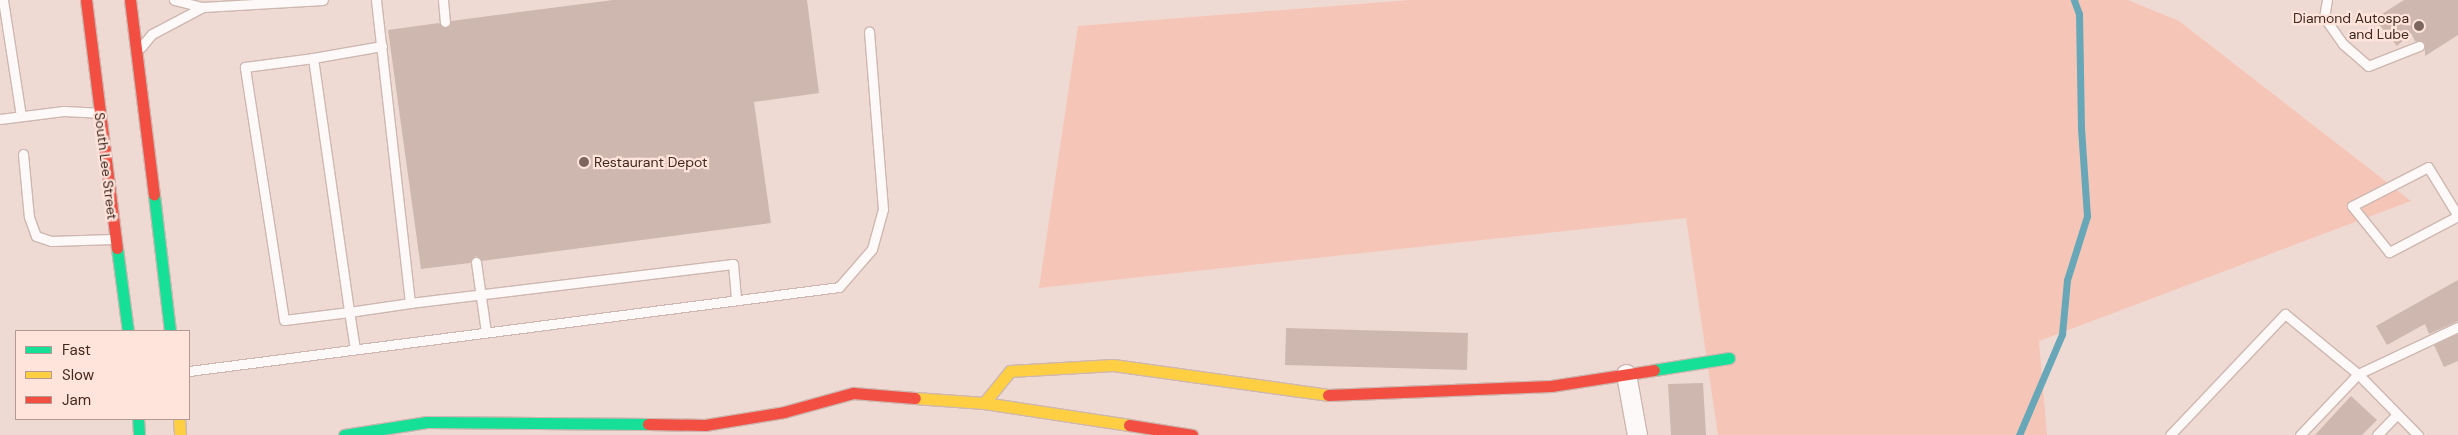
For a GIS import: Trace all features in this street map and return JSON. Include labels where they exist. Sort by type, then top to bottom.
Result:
[{"type":"street","name":"South Lee Street","points":[[86,0],[128,330]]},
{"type":"street","points":[[130,0],[138,51],[170,330]]},
{"type":"street","points":[[984,403],[1010,371],[1113,365],[1330,395],[1439,394],[1551,386],[1729,358]]},
{"type":"street","points":[[1626,374],[1637,435]]},
{"type":"street","points":[[344,435],[426,422],[705,425],[784,412],[853,393],[984,403],[1192,435]]},
{"type":"street","points":[[138,420],[139,435]]},
{"type":"street","points":[[179,420],[180,435]]},
{"type":"lane","points":[[3,0],[21,116]]},
{"type":"lane","points":[[174,0],[203,7],[323,0]]},
{"type":"lane","points":[[376,0],[410,303]]},
{"type":"lane","points":[[443,0],[445,22]]},
{"type":"lane","points":[[2327,0],[2324,17],[2343,44],[2368,66],[2419,46]]},
{"type":"lane","points":[[138,51],[152,34],[203,7]]},
{"type":"lane","points":[[190,372],[839,287],[872,249],[883,209],[869,32]]},
{"type":"lane","points":[[382,46],[245,67],[284,320],[733,264],[736,300]]},
{"type":"lane","points":[[313,58],[354,349]]},
{"type":"lane","points":[[0,119],[64,111],[100,114]]},
{"type":"lane","points":[[22,154],[29,218],[36,236],[51,242],[116,239]]},
{"type":"lane","points":[[2428,167],[2458,216],[2389,252],[2352,206],[2428,167]]},
{"type":"lane","points":[[476,262],[486,332]]},
{"type":"lane","points":[[2170,435],[2285,314],[2358,374],[2418,435]]},
{"type":"lane","points":[[2300,435],[2358,374],[2458,327]]},
{"type":"lane","points":[[2378,435],[2397,414]]},
{"type":"shaded area","points":[[1410,0],[2128,0],[2179,21],[2411,201],[2039,341],[2047,435],[1718,435],[1686,218],[1039,288],[1078,26]]},
{"type":"building","name":"Restaurant Depot","points":[[613,0],[807,0],[819,93],[754,102],[771,223],[482,261],[476,256],[470,263],[421,269],[388,30],[439,23],[446,28],[451,21]]},
{"type":"building","name":"Diamond Autospa and Lube","points":[[2404,0],[2458,0],[2458,35],[2425,56],[2425,43],[2415,41],[2411,33],[2397,46],[2374,19]]},
{"type":"building","points":[[2458,280],[2458,321],[2429,334],[2425,324],[2387,345],[2376,326]]},
{"type":"building","points":[[1286,328],[1468,333],[1467,370],[1285,365]]},
{"type":"building","points":[[2458,334],[2458,361],[2444,367],[2434,345]]},
{"type":"building","points":[[1703,383],[1706,435],[1671,435],[1668,384]]},
{"type":"building","points":[[2351,396],[2377,420],[2362,435],[2315,435]]},
{"type":"waterway","points":[[2019,435],[2062,334],[2067,280],[2087,216],[2081,128],[2079,14],[2074,0]]},
{"type":"traffic: fast","points":[[154,195],[170,330]]},
{"type":"traffic: fast","points":[[117,248],[128,330]]},
{"type":"traffic: fast","points":[[1654,370],[1729,358]]},
{"type":"traffic: fast","points":[[138,420],[139,435]]},
{"type":"traffic: fast","points":[[344,435],[427,422],[648,424]]},
{"type":"traffic: slow","points":[[984,403],[1010,371],[1113,365],[1328,395]]},
{"type":"traffic: slow","points":[[915,398],[984,403],[1129,425]]},
{"type":"traffic: slow","points":[[179,420],[180,435]]},
{"type":"traffic: jam","points":[[86,0],[117,248]]},
{"type":"traffic: jam","points":[[130,0],[154,195]]},
{"type":"traffic: jam","points":[[1328,395],[1551,386],[1654,370]]},
{"type":"traffic: jam","points":[[648,424],[705,425],[784,412],[853,393],[915,398]]},
{"type":"traffic: jam","points":[[1129,425],[1192,435]]},
{"type":"place","name":"Diamond Autospa and Lube","points":[[2419,26]]},
{"type":"place","name":"Restaurant Depot","points":[[584,162]]}]
